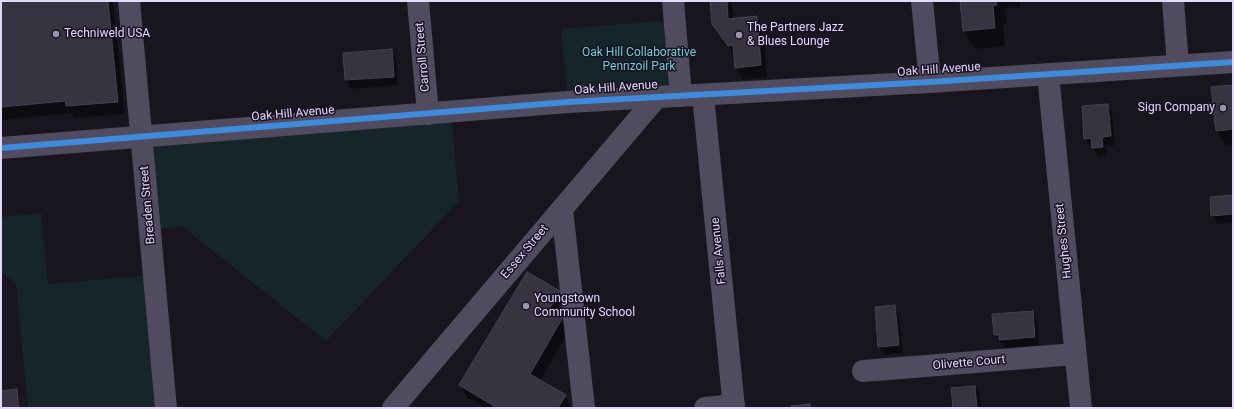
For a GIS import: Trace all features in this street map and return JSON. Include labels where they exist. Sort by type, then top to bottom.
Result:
[{"type":"street","name":"Breaden Street","points":[[129,1],[166,408]]},
{"type":"street","name":"Carroll Street","points":[[418,1],[428,114]]},
{"type":"street","points":[[672,1],[681,96]]},
{"type":"street","points":[[922,1],[930,82]]},
{"type":"street","points":[[1173,1],[1178,66]]},
{"type":"street","name":"Oak Hill Avenue","points":[[1,148],[657,96],[703,95],[930,82],[1233,62]]},
{"type":"street","name":"Hughes Street","points":[[1048,74],[1081,408]]},
{"type":"street","name":"Falls Avenue","points":[[703,95],[734,406]]},
{"type":"street","name":"Essex Street","points":[[393,408],[657,96]]},
{"type":"street","points":[[562,209],[584,408]]},
{"type":"street","name":"Olivette Court","points":[[863,371],[1075,354]]},
{"type":"street","points":[[705,408],[734,406]]},
{"type":"green space","name":"Oak Hill Collaborative Pennzoil Park","points":[[674,20],[681,96],[568,102],[561,29]]},
{"type":"green space","points":[[451,112],[459,201],[326,341],[183,227],[150,229],[142,137]]},
{"type":"green space","points":[[41,213],[48,284],[154,275],[166,408],[28,408],[16,284],[1,272],[1,217]]},
{"type":"building","name":"Techniweld USA","points":[[1,1],[108,1],[118,102],[66,106],[65,101],[1,107]]},
{"type":"building","name":"The Partners Jazz & Blues Lounge","points":[[710,1],[727,1],[728,19],[757,16],[761,65],[735,68],[733,45],[728,46],[712,24]]},
{"type":"building","points":[[960,1],[996,1],[997,5],[993,6],[995,28],[963,31]]},
{"type":"building","points":[[392,49],[394,77],[345,80],[343,53]]},
{"type":"building","name":"Sign Company","points":[[1233,85],[1233,129],[1216,131],[1211,87]]},
{"type":"building","points":[[1108,104],[1111,136],[1102,137],[1103,147],[1092,148],[1091,138],[1084,139],[1082,106]]},
{"type":"building","points":[[1233,195],[1233,214],[1211,216],[1210,197]]},
{"type":"building","points":[[527,272],[560,291],[549,309],[563,317],[530,374],[566,395],[558,408],[493,408],[494,406],[459,385]]},
{"type":"building","points":[[895,305],[899,345],[878,347],[875,307]]},
{"type":"building","points":[[1033,311],[1035,337],[999,340],[999,335],[994,335],[992,314]]},
{"type":"building","points":[[975,386],[977,408],[953,408],[951,388]]},
{"type":"building","points":[[17,389],[19,408],[1,408],[1,391]]},
{"type":"building","points":[[810,404],[810,408],[791,408],[791,406]]},
{"type":"cycle path","points":[[1,148],[568,102],[930,82],[1233,62]]},
{"type":"place","name":"Techniweld USA","points":[[56,34]]},
{"type":"place","name":"The Partners Jazz & Blues Lounge","points":[[739,35]]},
{"type":"place","name":"Sign Company","points":[[1223,108]]},
{"type":"place","name":"Youngstown Community School","points":[[526,306]]}]
